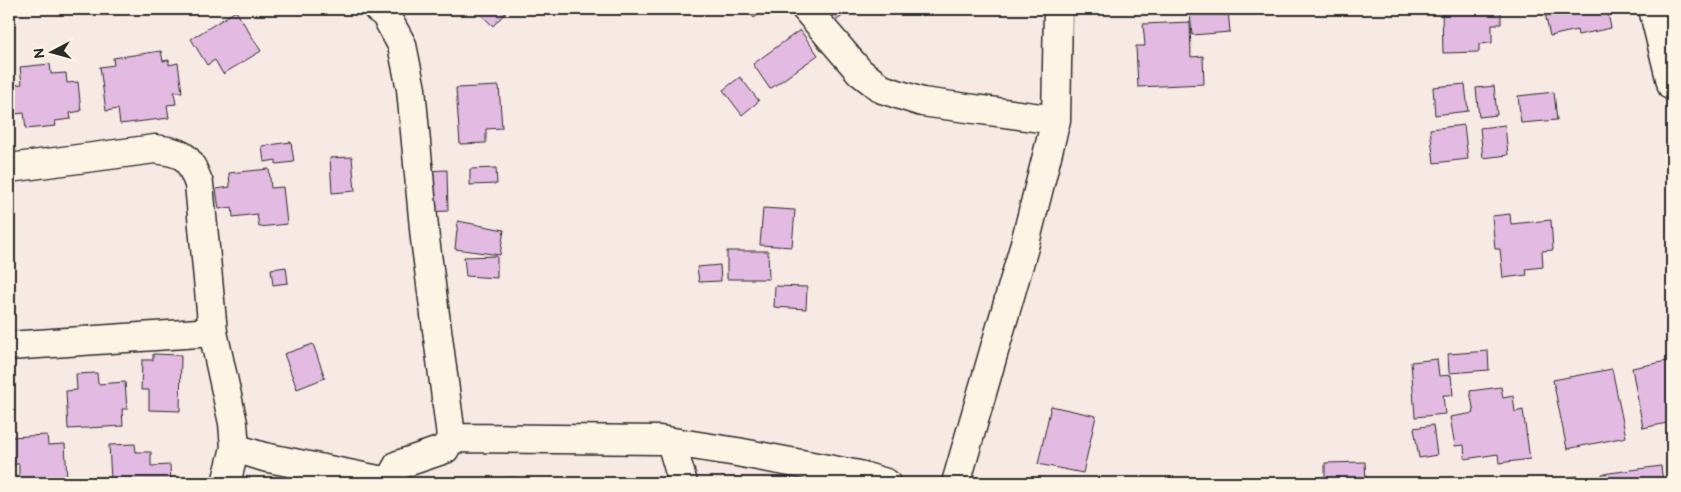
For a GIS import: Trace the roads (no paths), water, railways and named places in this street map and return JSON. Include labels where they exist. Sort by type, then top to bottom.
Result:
[{"type":"street","points":[[235,448],[388,483],[398,465],[445,449],[451,438],[425,239],[411,89],[402,45],[385,14],[378,9]]},
{"type":"street","points":[[806,9],[860,72],[882,89],[922,102],[1056,120]]},
{"type":"street","points":[[956,483],[1024,247],[1056,120],[1058,9]]},
{"type":"street","points":[[1653,9],[1672,86]]},
{"type":"street","points":[[9,168],[155,149],[178,152],[191,164],[200,184],[213,332],[233,423],[235,448],[226,483]]},
{"type":"street","points":[[9,346],[213,332]]},
{"type":"street","points":[[451,438],[660,440],[737,452],[859,475],[886,483]]},
{"type":"street","points":[[671,442],[683,483]]}]
